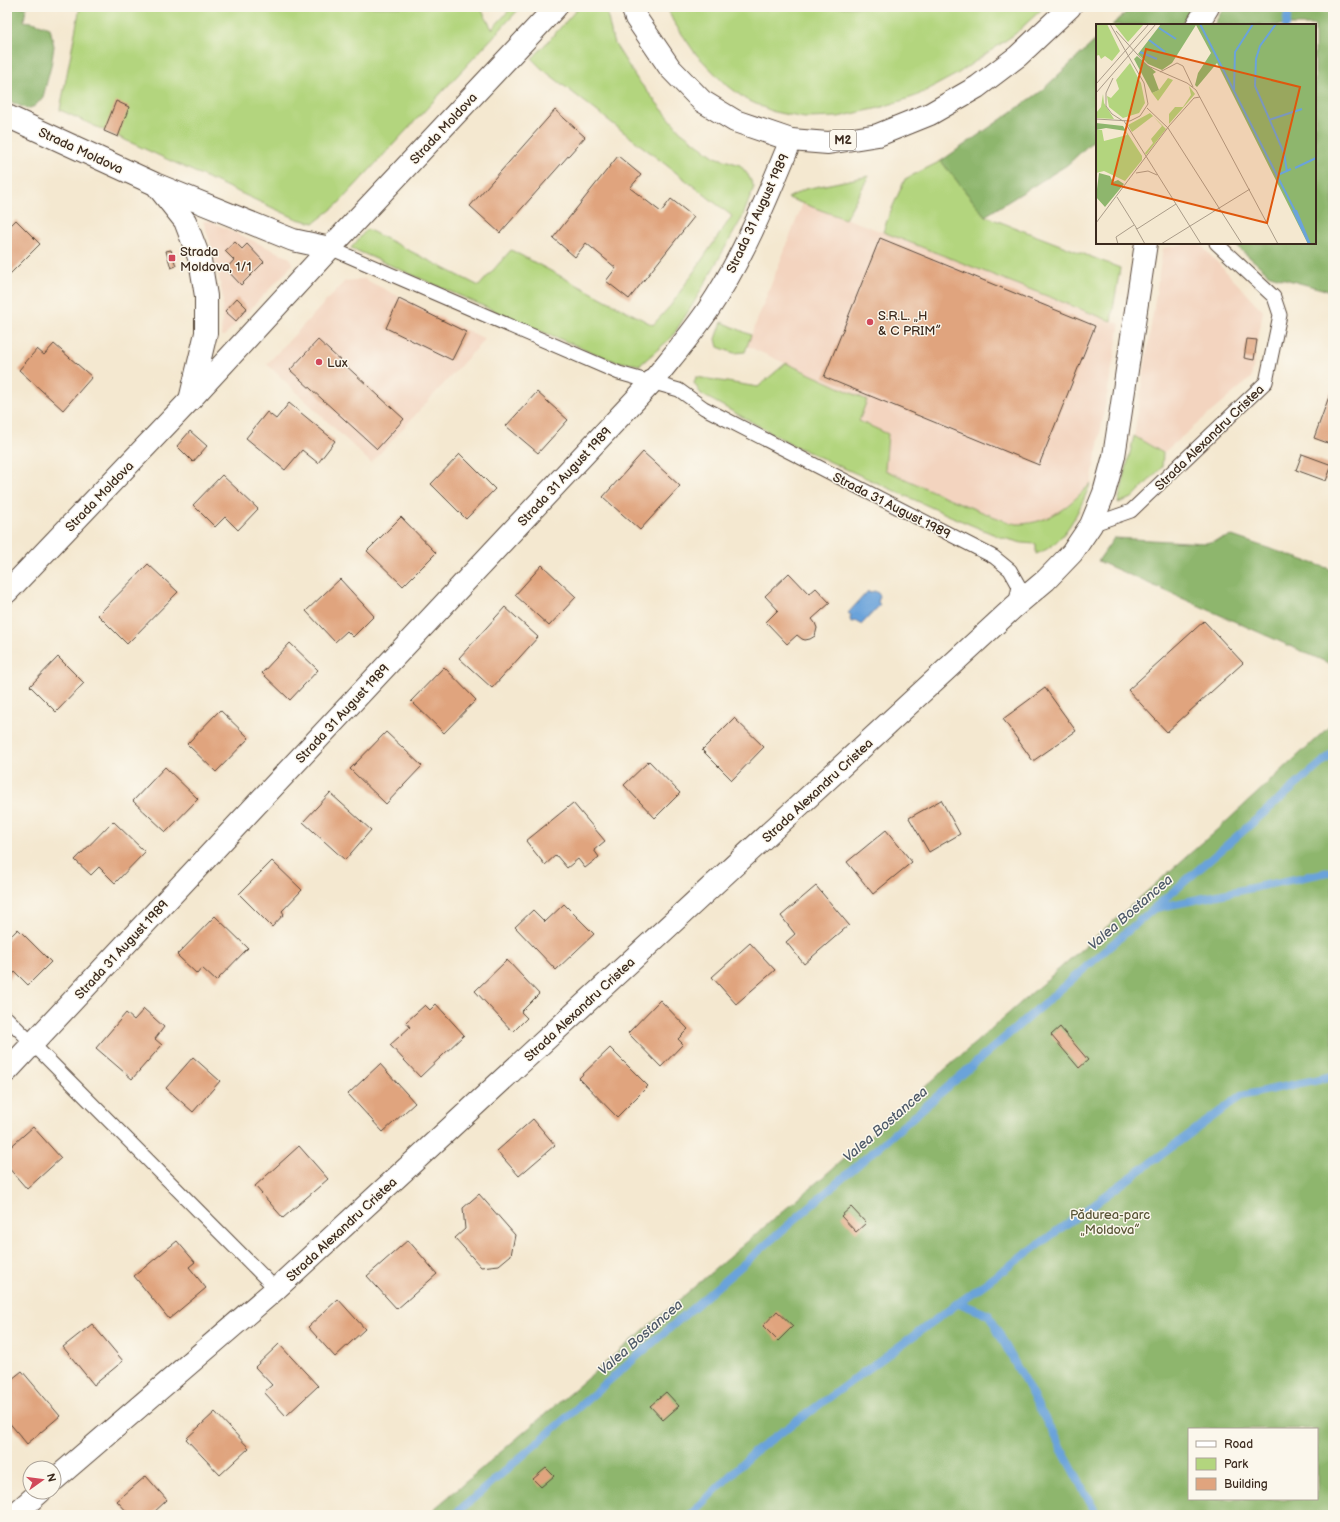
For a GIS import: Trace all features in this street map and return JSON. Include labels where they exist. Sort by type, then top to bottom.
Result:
[{"type":"main road","name":"Strada Moldova","points":[[7,592],[190,400],[556,7]]},
{"type":"main road","name":"M2","points":[[632,7],[636,18],[670,68],[702,101],[735,121],[791,140],[828,143],[878,135],[930,114],[976,87],[1018,56],[1070,7]]},
{"type":"main road","points":[[1198,24],[1208,7]]},
{"type":"main road","name":"Strada Moldova","points":[[7,116],[155,184],[293,240],[330,248]]},
{"type":"main road","name":"Strada 31 August 1989","points":[[7,1071],[652,382],[708,309],[734,265],[752,231],[791,140]]},
{"type":"main road","name":"Strada Moldova","points":[[155,184],[185,221],[200,260],[206,296],[206,333],[190,400]]},
{"type":"main road","name":"Strada Alexandru Cristea","points":[[62,1473],[276,1289],[1014,607],[1046,580],[1072,553],[1091,525],[1104,493],[1114,456],[1146,244]]},
{"type":"main road","points":[[14,1515],[31,1500]]},
{"type":"lane","name":"Strada Alexandru Cristea","points":[[1091,525],[1131,511],[1266,382],[1280,315],[1274,297],[1217,244]]},
{"type":"lane","name":"Strada 31 August 1989","points":[[330,248],[619,373],[679,390],[704,408],[994,557],[1010,570],[1019,586],[1014,607]]},
{"type":"lane","points":[[7,1018],[276,1289]]},
{"type":"shaded area","name":"S.R.L. „H & C PRIM”","points":[[803,203],[883,232],[1120,324],[1091,483],[1079,495],[1057,514],[1039,521],[1017,524],[985,513],[885,470],[859,421],[822,380],[747,346]]},
{"type":"shaded area","points":[[203,221],[210,221],[290,258],[292,264],[224,336],[221,336],[223,298],[214,254]]},
{"type":"shaded area","points":[[1185,244],[1200,244],[1263,311],[1251,378],[1163,453],[1134,436],[1163,248]]},
{"type":"shaded area","points":[[364,279],[485,339],[371,463],[267,364],[345,281]]},
{"type":"green space","points":[[7,7],[26,7],[24,21],[50,28],[54,46],[51,66],[43,97],[35,106],[27,109],[7,100]]},
{"type":"green space","points":[[80,7],[480,7],[492,29],[512,7],[521,7],[337,205],[314,223],[297,219],[60,110]]},
{"type":"green space","points":[[579,7],[603,7],[607,13],[613,41],[637,79],[680,131],[715,157],[740,165],[748,175],[754,187],[742,218],[693,304],[672,337],[640,365],[614,361],[538,330],[351,248],[367,229],[479,286],[511,250],[653,325],[671,305],[732,216],[541,68],[532,59]]},
{"type":"green space","points":[[667,7],[1044,7],[1015,34],[957,74],[916,96],[879,108],[838,117],[805,118],[774,112],[745,99],[723,82],[695,53],[673,21]]},
{"type":"green space","points":[[1132,7],[1194,7],[1182,24],[1113,24]]},
{"type":"green space","points":[[1224,7],[1333,7],[1333,292],[1270,275],[1234,244],[1316,244],[1316,24],[1215,24]]},
{"type":"green space","points":[[1096,40],[1096,138],[1067,165],[985,216],[941,161],[1039,93]]},
{"type":"green space","points":[[941,161],[985,216],[1120,268],[1111,321],[883,232],[905,179]]},
{"type":"green space","points":[[869,176],[845,219],[788,198],[805,189]]},
{"type":"green space","points":[[722,322],[751,335],[745,352],[734,353],[718,347],[716,339]]},
{"type":"green space","points":[[786,363],[867,400],[859,421],[888,434],[885,470],[981,512],[1016,524],[1030,523],[1050,516],[1075,499],[1091,483],[1075,518],[1057,541],[1050,547],[1036,554],[1036,544],[1022,543],[1000,537],[795,446],[701,394],[694,383],[696,377],[758,387]]},
{"type":"green space","points":[[1134,436],[1163,453],[1162,467],[1132,498],[1118,503]]},
{"type":"green space","points":[[1232,536],[1333,570],[1333,665],[1098,561],[1114,538],[1206,543]]},
{"type":"green space","name":"Pădurea-parc „Moldova”","points":[[1333,723],[1333,1515],[427,1515],[823,1177],[1228,820]]},
{"type":"water","points":[[868,591],[869,593],[874,591],[877,592],[880,596],[878,602],[880,605],[861,625],[857,621],[851,622],[851,615],[848,613]]},
{"type":"building","points":[[116,101],[129,107],[118,137],[104,131]]},
{"type":"building","points":[[555,110],[585,137],[500,233],[470,206]]},
{"type":"building","points":[[618,156],[641,175],[630,188],[661,212],[671,199],[694,217],[629,299],[606,281],[616,268],[586,243],[575,257],[553,238]]},
{"type":"building","points":[[16,220],[40,244],[7,277],[7,227],[8,228]]},
{"type":"building","points":[[880,238],[1095,326],[1039,465],[824,377]]},
{"type":"building","points":[[235,242],[242,249],[247,244],[264,262],[241,285],[226,269],[234,260],[225,251]]},
{"type":"building","points":[[171,250],[176,266],[171,268],[166,251]]},
{"type":"building","points":[[237,298],[247,308],[236,321],[225,311]]},
{"type":"building","points":[[399,299],[466,332],[452,360],[386,328]]},
{"type":"building","points":[[1247,339],[1257,340],[1254,360],[1244,358]]},
{"type":"building","points":[[318,340],[404,419],[377,449],[290,370]]},
{"type":"building","points":[[54,344],[92,377],[63,410],[19,370],[37,349],[44,355]]},
{"type":"building","points":[[1331,391],[1333,391],[1333,445],[1314,438]]},
{"type":"building","points":[[537,392],[568,420],[538,453],[506,426]]},
{"type":"building","points":[[289,403],[335,441],[318,463],[302,450],[285,470],[246,438],[267,412],[276,419]]},
{"type":"building","points":[[190,431],[207,446],[193,462],[177,446]]},
{"type":"building","points":[[643,452],[680,486],[640,530],[603,497]]},
{"type":"building","points":[[460,454],[495,489],[466,519],[431,484]]},
{"type":"building","points":[[1302,454],[1332,465],[1326,481],[1296,470]]},
{"type":"building","points":[[222,475],[258,509],[238,530],[225,517],[215,527],[193,505]]},
{"type":"building","points":[[401,517],[436,553],[403,586],[367,551]]},
{"type":"building","points":[[148,564],[178,592],[127,644],[98,615]]},
{"type":"building","points":[[542,565],[576,597],[549,626],[515,595]]},
{"type":"building","points":[[789,573],[809,594],[816,588],[830,603],[812,619],[817,628],[815,636],[805,640],[797,635],[787,644],[766,622],[778,610],[765,596]]},
{"type":"building","points":[[340,579],[374,616],[353,637],[347,631],[335,642],[306,611]]},
{"type":"building","points":[[505,607],[538,637],[492,688],[459,658]]},
{"type":"building","points":[[1204,621],[1243,663],[1167,732],[1128,690]]},
{"type":"building","points":[[290,643],[318,670],[290,700],[262,673]]},
{"type":"building","points":[[58,657],[84,683],[56,712],[30,686]]},
{"type":"building","points":[[444,667],[476,700],[444,733],[411,701]]},
{"type":"building","points":[[1045,688],[1076,731],[1033,761],[1003,719]]},
{"type":"building","points":[[220,710],[249,738],[216,772],[187,744]]},
{"type":"building","points":[[734,718],[764,747],[732,780],[702,750]]},
{"type":"building","points":[[386,732],[422,766],[386,804],[350,769]]},
{"type":"building","points":[[649,761],[680,793],[655,818],[624,785]]},
{"type":"building","points":[[165,767],[198,799],[166,832],[133,801]]},
{"type":"building","points":[[330,793],[371,830],[345,860],[303,822]]},
{"type":"building","points":[[941,800],[960,834],[929,852],[909,818]]},
{"type":"building","points":[[573,803],[605,841],[594,850],[599,857],[585,868],[578,859],[567,868],[556,855],[545,865],[526,841]]},
{"type":"building","points":[[113,821],[145,852],[115,883],[99,867],[91,875],[75,860]]},
{"type":"building","points":[[886,830],[912,862],[873,894],[847,862]]},
{"type":"building","points":[[272,861],[302,890],[282,911],[284,914],[272,927],[239,894]]},
{"type":"building","points":[[816,886],[849,925],[804,964],[786,942],[795,934],[781,916]]},
{"type":"building","points":[[564,904],[594,934],[556,970],[515,927],[533,910],[545,922]]},
{"type":"building","points":[[215,916],[248,948],[216,981],[202,968],[197,974],[177,955]]},
{"type":"building","points":[[18,929],[51,962],[28,985],[15,972],[7,981],[7,940]]},
{"type":"building","points":[[750,943],[775,970],[736,1004],[712,977]]},
{"type":"building","points":[[507,960],[539,994],[521,1012],[527,1018],[513,1032],[475,991]]},
{"type":"building","points":[[660,1000],[688,1029],[678,1039],[683,1044],[661,1067],[628,1033]]},
{"type":"building","points":[[436,1004],[464,1035],[420,1077],[390,1045],[410,1027],[406,1022],[425,1005],[430,1010]]},
{"type":"building","points":[[144,1009],[164,1027],[155,1039],[162,1045],[132,1079],[96,1048],[126,1013],[134,1020]]},
{"type":"building","points":[[1060,1027],[1088,1060],[1079,1068],[1051,1035]]},
{"type":"building","points":[[610,1048],[648,1086],[617,1117],[579,1078]]},
{"type":"building","points":[[193,1057],[220,1081],[193,1112],[166,1088]]},
{"type":"building","points":[[380,1064],[415,1103],[383,1132],[348,1094]]},
{"type":"building","points":[[533,1119],[555,1145],[519,1176],[497,1151]]},
{"type":"building","points":[[33,1127],[61,1158],[27,1189],[7,1166],[7,1150]]},
{"type":"building","points":[[299,1146],[328,1179],[283,1218],[255,1186]]},
{"type":"building","points":[[479,1194],[515,1235],[511,1255],[499,1265],[481,1267],[455,1238],[465,1229],[463,1208]]},
{"type":"building","points":[[851,1207],[866,1223],[856,1232],[841,1216]]},
{"type":"building","points":[[408,1240],[437,1274],[397,1309],[367,1276]]},
{"type":"building","points":[[177,1241],[195,1262],[189,1267],[206,1288],[169,1319],[134,1276]]},
{"type":"building","points":[[338,1299],[365,1329],[335,1357],[308,1327]]},
{"type":"building","points":[[777,1311],[793,1326],[778,1341],[763,1326]]},
{"type":"building","points":[[92,1324],[123,1361],[94,1385],[63,1347]]},
{"type":"building","points":[[279,1344],[318,1386],[286,1416],[264,1392],[272,1385],[255,1367]]},
{"type":"building","points":[[22,1371],[60,1416],[27,1444],[7,1420],[7,1383]]},
{"type":"building","points":[[666,1392],[679,1406],[663,1420],[650,1406]]},
{"type":"building","points":[[215,1412],[249,1448],[220,1475],[186,1439]]},
{"type":"building","points":[[546,1468],[554,1476],[541,1487],[533,1479]]},
{"type":"building","points":[[146,1476],[167,1500],[151,1515],[130,1515],[117,1501]]},
{"type":"waterway","points":[[1286,24],[1289,7]]},
{"type":"waterway","name":"Valea Bostancea","points":[[454,1515],[1333,753]]},
{"type":"waterway","points":[[1156,908],[1333,871]]},
{"type":"waterway","points":[[690,1515],[753,1453],[1241,1096],[1333,1076]]},
{"type":"waterway","points":[[959,1303],[989,1315],[1097,1515]]},
{"type":"place","name":"Strada Moldova, 1/1","points":[[172,258]]},
{"type":"place","name":"S.R.L. „H & C PRIM”","points":[[870,322]]},
{"type":"place","name":"Lux","points":[[319,362]]}]
